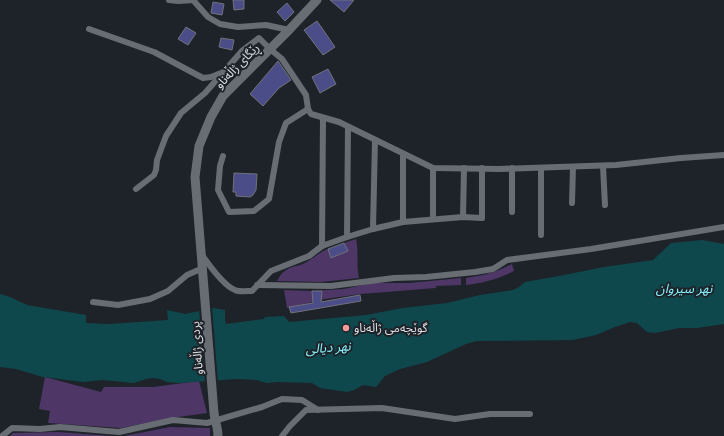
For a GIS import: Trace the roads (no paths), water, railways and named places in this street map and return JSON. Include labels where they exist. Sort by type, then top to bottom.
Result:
[{"type":"main road","name":"ڕێگای ژاڵەناو","points":[[204,281],[195,177],[199,146],[211,117],[224,96],[289,30],[315,1]]},
{"type":"main road","name":"پردی ژاڵەناو","points":[[204,281],[214,417]]},
{"type":"main road","points":[[213,436],[214,417]]},
{"type":"main road","points":[[214,417],[218,426],[218,436]]},
{"type":"street","points":[[169,0],[194,0],[208,17],[220,24],[238,27],[266,25],[289,30]]},
{"type":"street","points":[[89,29],[154,52],[203,78],[211,77],[222,72]]},
{"type":"street","points":[[136,189],[154,175],[159,154],[166,136],[181,113],[205,92],[242,51],[259,38],[282,59],[306,95],[308,109],[311,114],[339,122],[433,168],[541,168],[603,166],[724,155]]},
{"type":"street","points":[[223,156],[220,166],[218,190],[229,212],[254,211],[269,200],[279,142],[286,123],[308,109]]},
{"type":"street","points":[[322,246],[323,118]]},
{"type":"street","points":[[348,127],[348,237]]},
{"type":"street","points":[[373,229],[375,140]]},
{"type":"street","points":[[402,222],[403,154]]},
{"type":"street","points":[[603,166],[605,205]]},
{"type":"street","points":[[572,202],[573,167]]},
{"type":"street","points":[[433,168],[433,220]]},
{"type":"street","points":[[463,217],[464,168]]},
{"type":"street","points":[[202,255],[212,270],[236,291],[252,291],[271,271],[310,256],[322,246],[373,229],[402,222],[463,217],[482,218],[482,168]]},
{"type":"street","points":[[512,168],[512,212]]},
{"type":"street","points":[[541,168],[541,235]]},
{"type":"street","points":[[257,285],[331,286],[394,278],[426,277],[475,272],[493,269],[507,260],[591,249],[724,227]]},
{"type":"street","points":[[94,302],[118,305],[150,299],[168,291],[186,275],[203,268]]},
{"type":"street","points":[[2,436],[12,428],[40,429],[60,427],[120,432],[173,420],[207,423],[214,417],[222,420],[232,415],[262,408],[282,399],[302,400],[318,410]]},
{"type":"street","points":[[282,436],[306,410],[382,408],[455,419],[490,414],[530,414]]},
{"type":"water","name":"نهر سیروان","points":[[702,240],[724,244],[724,324],[697,328],[679,328],[655,333],[647,332],[637,323],[630,322],[596,335],[573,340],[477,341],[466,344],[427,362],[400,369],[385,376],[376,387],[363,385],[347,392],[320,388],[312,383],[267,383],[256,380],[236,379],[179,383],[167,382],[152,378],[134,383],[102,380],[83,382],[43,377],[16,369],[0,367],[0,294],[27,305],[86,315],[86,323],[109,324],[168,320],[167,310],[185,314],[213,308],[225,310],[226,324],[264,319],[265,317],[284,316],[289,322],[366,315],[403,308],[447,303],[480,295],[513,290],[525,282],[604,267],[653,260],[671,243]]},
{"type":"place","name":"گوێچەمی ژاڵەناو","points":[[346,328]]},
{"type":"water label","name":"نهر ديالى","points":[[328,347]]}]
